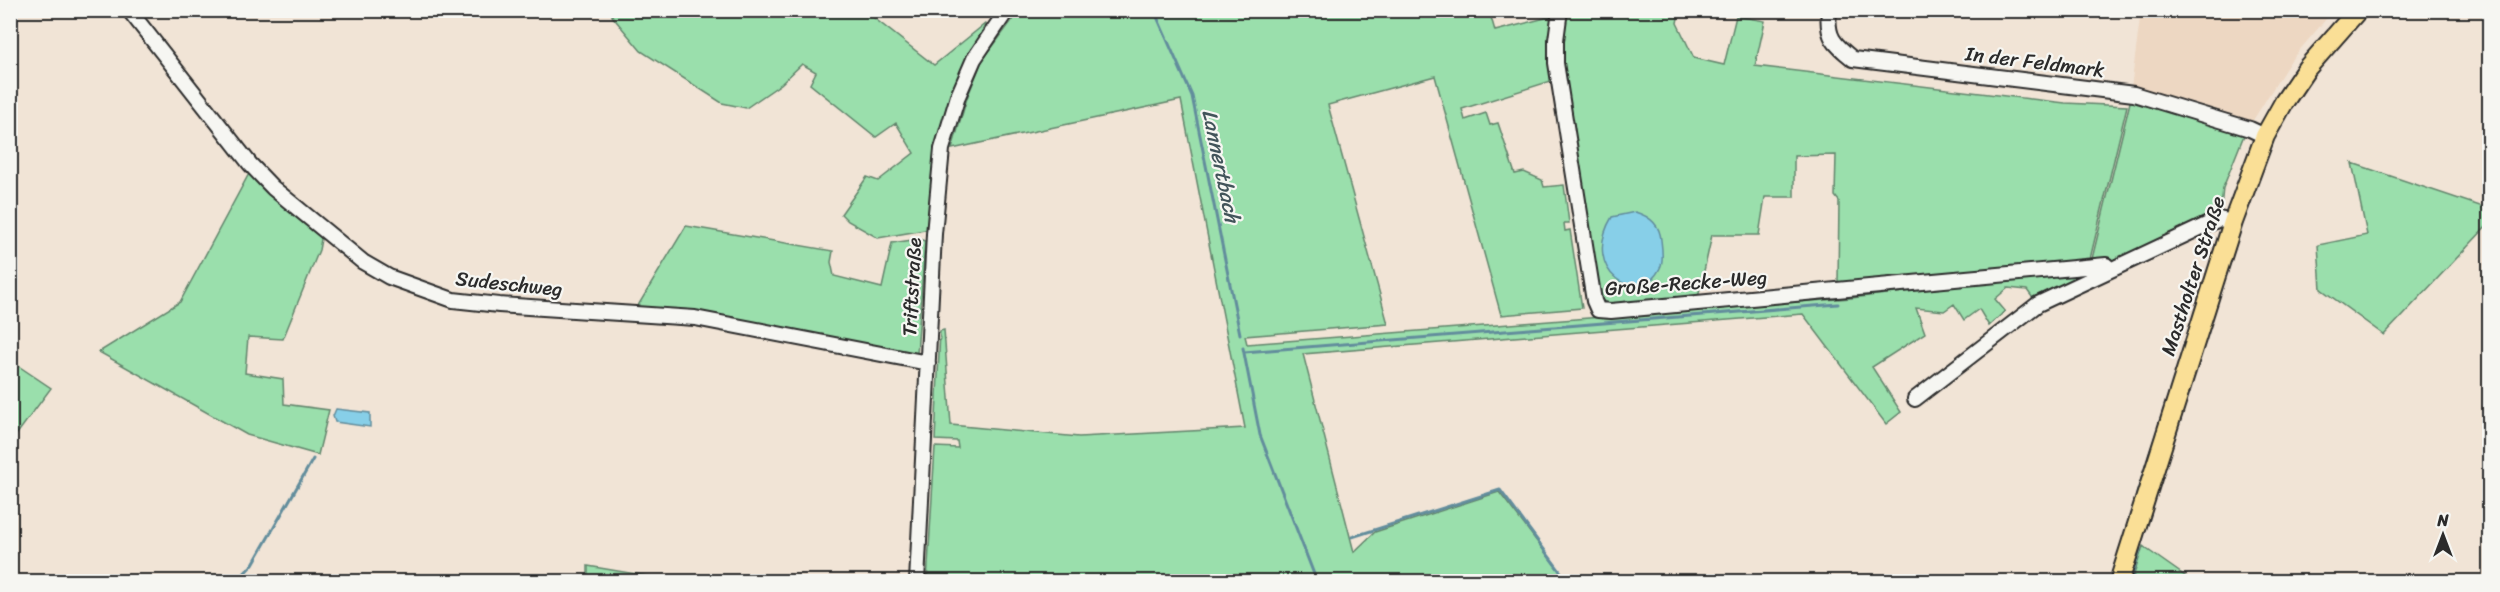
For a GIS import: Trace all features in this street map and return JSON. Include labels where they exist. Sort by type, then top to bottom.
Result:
[{"type":"main road","name":"Mastholter Straße","points":[[2119,582],[2233,222],[2265,136],[2307,68],[2358,10]]},
{"type":"street","name":"Sudeschweg","points":[[129,10],[250,164],[273,188],[363,262],[389,277],[453,300],[695,318],[927,363]]},
{"type":"street","name":"Triftstraße","points":[[917,582],[927,363],[938,174],[942,148],[958,96],[974,59],[1008,10]]},
{"type":"street","name":"Große-Recke-Weg","points":[[1560,10],[1556,63],[1594,300],[1598,310],[1611,311],[1833,292],[2081,275]]},
{"type":"street","name":"In der Feldmark","points":[[1829,10],[1828,24],[1834,45],[1853,59],[2134,94],[2250,129],[2265,136]]},
{"type":"street","name":"Große-Recke-Weg","points":[[1915,399],[2038,304],[2081,275],[2106,265],[2109,269],[2219,219],[2233,222]]},
{"type":"shaded area","points":[[2141,11],[2333,11],[2291,60],[2250,125],[2131,88]]},
{"type":"green space","points":[[613,10],[865,11],[934,65],[986,23],[961,76],[939,136],[932,172],[930,229],[878,238],[848,221],[841,214],[867,177],[878,181],[914,153],[896,123],[876,137],[810,84],[816,72],[802,64],[781,84],[746,108],[722,103],[641,51],[612,16]]},
{"type":"green space","points":[[1159,10],[1160,13],[1162,10],[1489,10],[1495,31],[1553,16],[1551,81],[1462,109],[1465,120],[1486,113],[1490,125],[1498,123],[1515,174],[1524,172],[1542,180],[1544,187],[1564,185],[1569,223],[1564,223],[1565,231],[1570,230],[1582,308],[1501,315],[1435,76],[1328,105],[1388,324],[1245,336],[1247,344],[1851,298],[2073,273],[2077,278],[2035,301],[2027,290],[2008,288],[1995,299],[2005,311],[1989,326],[1979,309],[1964,320],[1954,304],[1944,311],[1916,308],[1925,333],[1872,367],[1901,412],[1886,424],[1803,314],[1303,354],[1354,552],[1375,532],[1499,492],[1567,581],[927,582],[935,447],[958,448],[957,441],[935,440],[940,331],[944,330],[951,425],[1079,437],[1245,428],[1181,100],[952,149],[967,98],[982,61],[1019,11]]},
{"type":"green space","points":[[1668,10],[1679,13],[1677,23],[1694,58],[1724,65],[1736,16],[1765,21],[1755,66],[2065,103],[2127,106],[2089,263],[1838,283],[1839,201],[1835,196],[1836,155],[1794,156],[1794,197],[1765,197],[1759,235],[1712,235],[1698,298],[1611,306],[1596,296],[1560,66],[1565,11]]},
{"type":"green space","points":[[2131,98],[2244,135],[2223,188],[2221,208],[2214,207],[2212,218],[2121,259],[2091,263]]},
{"type":"green space","points":[[2352,163],[2489,209],[2489,224],[2384,335],[2321,289],[2318,245],[2367,235]]},
{"type":"green space","points":[[251,170],[322,234],[319,250],[283,339],[248,337],[245,373],[283,379],[284,404],[329,410],[318,455],[247,435],[99,352],[180,302]]},
{"type":"green space","points":[[686,226],[833,251],[831,262],[834,276],[882,288],[892,243],[919,239],[925,241],[917,354],[913,356],[636,309]]},
{"type":"green space","points":[[11,361],[51,388],[11,442]]},
{"type":"green space","points":[[2143,546],[2148,550],[2192,581],[2132,581]]},
{"type":"green space","points":[[588,566],[677,581],[588,581]]},
{"type":"water","points":[[1635,212],[1645,216],[1656,226],[1662,251],[1660,268],[1651,280],[1639,285],[1627,284],[1616,278],[1607,268],[1603,254],[1604,237],[1612,217]]},
{"type":"water","points":[[336,409],[370,413],[370,427],[335,422],[333,416]]},
{"type":"waterway","name":"Lannertbach","points":[[1154,10],[1192,96],[1240,334]]},
{"type":"waterway","points":[[1244,352],[1838,304]]},
{"type":"waterway","name":"Lannertbach","points":[[1243,348],[1260,435],[1317,582]]},
{"type":"waterway","points":[[2137,494],[2170,392]]},
{"type":"waterway","points":[[236,582],[253,564],[313,459]]},
{"type":"waterway","points":[[1352,537],[1500,490],[1568,582]]},
{"type":"waterway","points":[[2130,582],[2140,549]]}]
